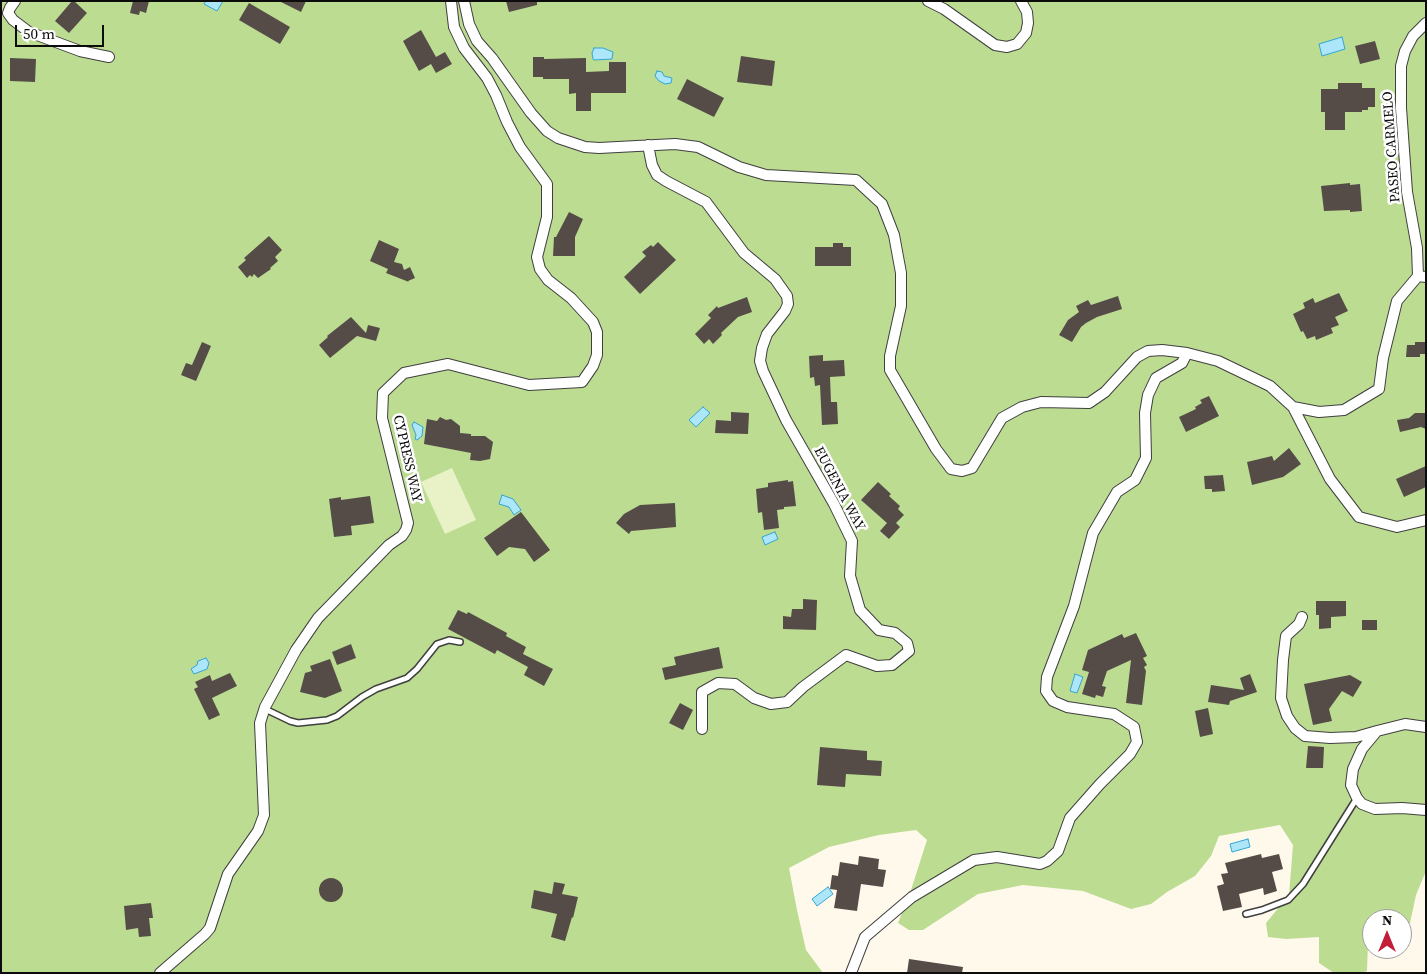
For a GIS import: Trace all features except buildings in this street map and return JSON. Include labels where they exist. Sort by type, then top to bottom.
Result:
[{"type":"street","points":[[15,1],[8,14],[29,32],[80,51],[109,57]]},
{"type":"street","name":"CYPRESS WAY","points":[[160,973],[210,928],[228,874],[258,831],[264,815],[260,724],[265,709],[296,650],[318,618],[406,530],[408,523],[382,418],[383,393],[404,373],[448,364],[529,385],[582,382],[593,366],[597,355],[597,332],[593,322],[571,298],[548,280],[540,269],[537,257],[547,217],[547,184],[520,147],[487,78],[464,48],[454,27],[452,1]]},
{"type":"street","points":[[464,1],[468,24],[477,41],[492,58],[525,105],[548,131],[558,138],[585,147],[599,148],[676,144],[698,147],[739,167],[766,175],[856,180],[882,204],[894,235],[901,273],[901,306],[890,356],[890,370],[936,449],[951,469],[962,471],[972,468],[1002,418],[1022,407],[1041,402],[1089,403],[1105,392],[1137,357],[1148,351],[1162,350],[1187,353],[1218,361],[1270,386],[1293,407],[1330,478],[1360,516],[1397,527],[1426,520]]},
{"type":"street","points":[[928,1],[944,9],[995,45],[1007,47],[1017,44],[1026,33],[1027,12],[1021,1]]},
{"type":"street","name":"PASEO CARMELO","points":[[1422,276],[1407,192],[1401,108],[1401,66],[1405,51],[1413,36],[1426,23]]},
{"type":"street","name":"EUGENIA WAY","points":[[648,145],[652,165],[657,175],[706,202],[744,253],[774,279],[787,296],[788,304],[785,311],[767,334],[762,348],[760,361],[763,370],[786,420],[834,504],[852,541],[850,576],[860,610],[879,630],[895,633],[907,642],[908,652],[892,665],[877,666],[846,655],[803,687],[787,702],[771,704],[754,698],[735,684],[718,683],[702,692],[702,729]]},
{"type":"street","points":[[1293,407],[1319,412],[1344,410],[1379,389],[1397,301],[1422,276]]},
{"type":"street","points":[[852,973],[865,937],[912,897],[974,860],[997,857],[1040,864],[1047,861],[1058,851],[1070,818],[1130,754],[1137,742],[1134,727],[1114,714],[1067,707],[1053,701],[1046,691],[1047,677],[1074,606],[1093,532],[1117,492],[1135,480],[1146,458],[1145,413],[1148,395],[1156,378],[1182,363],[1187,353]]},
{"type":"street","points":[[1302,617],[1299,624],[1286,636],[1283,660],[1281,698],[1287,716],[1295,728],[1305,736],[1330,738],[1356,737],[1405,724],[1426,727]]},
{"type":"street","points":[[1377,731],[1362,749],[1353,769],[1351,785],[1357,798],[1362,804],[1375,809],[1402,808],[1426,810]]},
{"type":"lane","points":[[265,709],[290,722],[327,720],[337,716],[376,689],[407,678],[438,644],[449,640],[460,642]]},
{"type":"lane","points":[[1246,914],[1288,900],[1303,884],[1357,798]]},
{"type":"green space","points":[[1,1],[1426,1],[1426,871],[1416,895],[1412,914],[1412,909],[1362,909],[1362,959],[1367,959],[1367,971],[1362,973],[1334,973],[1319,963],[1319,937],[1286,939],[1268,937],[1266,923],[1289,895],[1293,845],[1280,825],[1219,836],[1211,856],[1195,876],[1167,892],[1151,904],[1131,909],[1083,891],[1023,885],[978,894],[923,930],[909,930],[898,923],[927,840],[916,830],[879,835],[829,847],[789,868],[806,950],[823,973],[1,973]]},
{"type":"green space","points":[[452,468],[476,520],[445,534],[421,482]]},
{"type":"water","points":[[206,1],[223,1],[217,11],[204,4]]},
{"type":"water","points":[[1342,37],[1345,49],[1322,56],[1319,44]]},
{"type":"water","points":[[594,48],[603,48],[613,52],[612,59],[594,60],[592,53]]},
{"type":"water","points":[[657,71],[662,72],[664,76],[672,78],[671,83],[665,84],[659,81],[655,76]]},
{"type":"water","points":[[703,407],[710,413],[696,427],[689,420]]},
{"type":"water","points":[[414,422],[423,427],[422,436],[417,440],[415,439],[416,435],[412,425]]},
{"type":"water","points":[[502,495],[513,499],[521,510],[514,515],[509,507],[499,504]]},
{"type":"water","points":[[775,532],[778,539],[765,545],[762,537]]},
{"type":"water","points":[[206,658],[209,663],[207,669],[194,674],[191,669],[197,665],[198,661]]},
{"type":"water","points":[[1075,674],[1083,677],[1077,693],[1070,691]]},
{"type":"water","points":[[1248,839],[1250,847],[1232,852],[1230,844]]},
{"type":"water","points":[[828,887],[833,894],[817,906],[812,899]]}]
